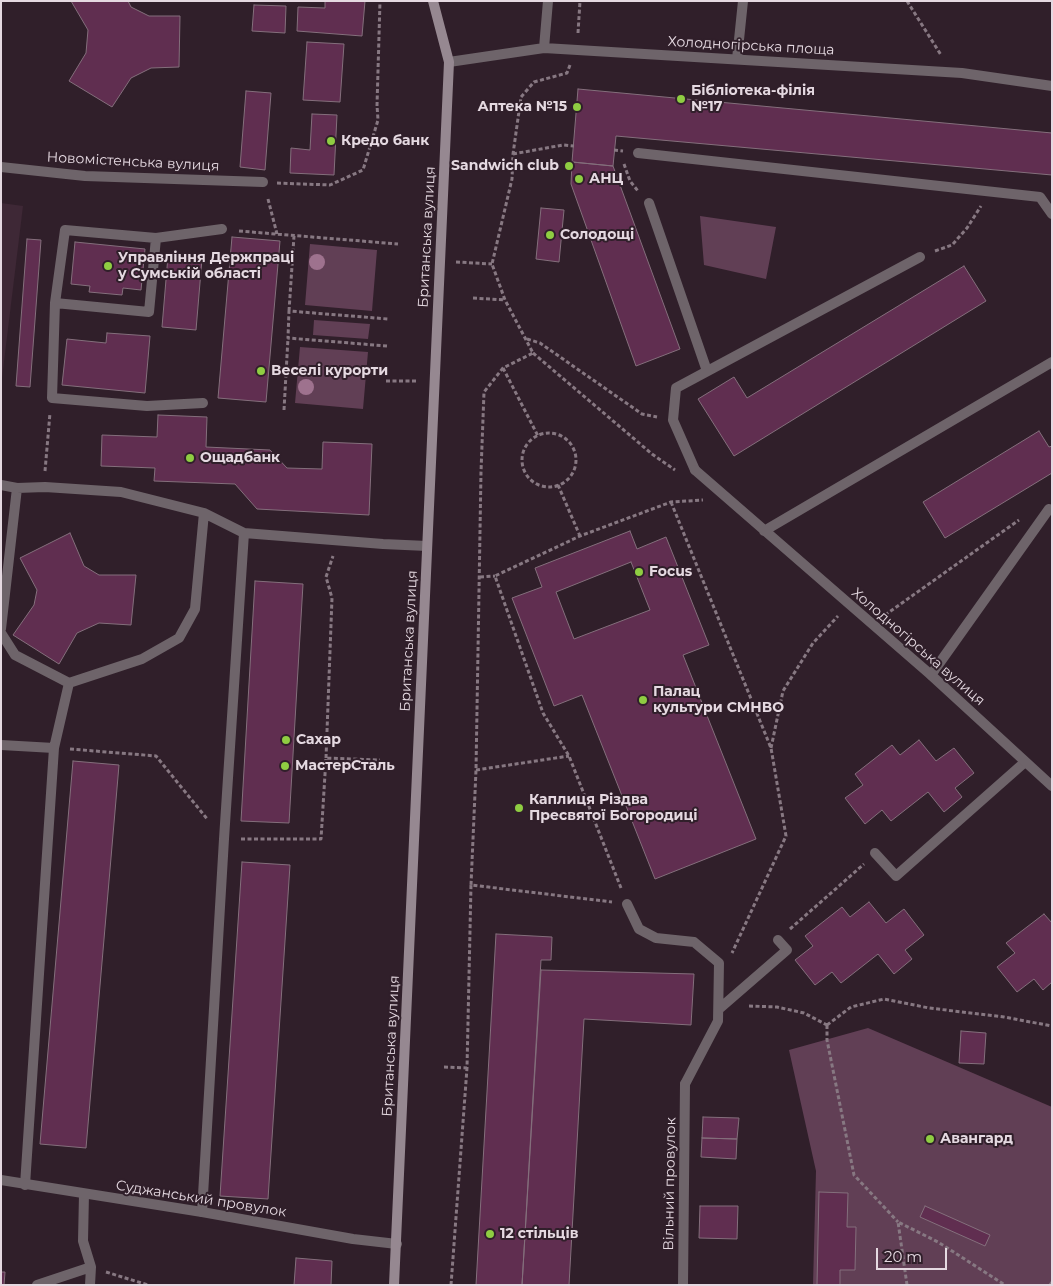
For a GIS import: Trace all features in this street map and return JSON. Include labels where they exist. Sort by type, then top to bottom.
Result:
[{"type":"main road","name":"Британська вулиця","points":[[394,1285],[449,62],[434,1]]},
{"type":"street","points":[[544,48],[548,1]]},
{"type":"street","points":[[737,59],[743,1]]},
{"type":"street","name":"Холодногірська площа","points":[[449,62],[544,48],[962,73],[1052,86]]},
{"type":"street","points":[[638,153],[1040,197],[1052,214]]},
{"type":"street","name":"Новомістенська вулиця","points":[[1,167],[86,176],[263,182]]},
{"type":"street","points":[[648,203],[707,371]]},
{"type":"street","points":[[203,403],[148,406],[52,398],[55,303],[64,230],[156,238],[222,229]]},
{"type":"street","points":[[55,303],[149,312],[156,238]]},
{"type":"street","points":[[673,420],[676,388],[920,257]]},
{"type":"street","points":[[764,531],[1052,362]]},
{"type":"street","name":"Холодногірська вулиця","points":[[673,420],[695,470],[931,675],[1052,786]]},
{"type":"street","points":[[1,485],[17,488],[45,487],[121,492],[204,513],[244,533],[427,546]]},
{"type":"street","points":[[1,629],[17,488]]},
{"type":"street","points":[[931,675],[1049,509]]},
{"type":"street","points":[[1,633],[14,655],[69,683],[142,659],[179,638],[195,608],[204,513]]},
{"type":"street","points":[[202,1212],[244,533]]},
{"type":"street","points":[[25,1185],[54,748],[69,683]]},
{"type":"street","points":[[1,744],[54,748]]},
{"type":"street","points":[[875,853],[896,876],[1025,762]]},
{"type":"street","points":[[627,904],[639,929],[656,938],[694,942],[719,963],[719,1009]]},
{"type":"street","points":[[719,1009],[787,950],[778,940]]},
{"type":"street","name":"Вільний провулок","points":[[683,1285],[685,1084],[718,1021],[719,1009]]},
{"type":"street","name":"Суджанський провулок","points":[[1,1180],[202,1212],[354,1239],[396,1244]]},
{"type":"street","points":[[84,1194],[83,1241],[91,1267],[90,1285]]},
{"type":"street","points":[[37,1285],[91,1267]]},
{"type":"path","points":[[277,234],[263,182],[330,185],[363,170],[376,124],[380,1]]},
{"type":"path","points":[[907,1],[942,57],[962,73]]},
{"type":"path","points":[[567,73],[534,82],[521,97],[512,154],[512,179],[492,264],[505,300],[533,352],[652,454]]},
{"type":"path","points":[[512,154],[563,145],[574,146]]},
{"type":"path","points":[[624,166],[630,182]]},
{"type":"path","points":[[952,244],[967,228]]},
{"type":"path","points":[[222,229],[398,244]]},
{"type":"path","points":[[284,410],[294,236]]},
{"type":"path","points":[[441,262],[492,264]]},
{"type":"path","points":[[473,298],[505,300]]},
{"type":"path","points":[[290,311],[388,319]]},
{"type":"path","points":[[288,338],[387,346]]},
{"type":"path","points":[[526,339],[540,342],[642,414],[673,420]]},
{"type":"path","points":[[451,1285],[468,1068],[484,392],[503,368],[533,352]]},
{"type":"path","points":[[503,368],[538,436]]},
{"type":"path","points":[[386,382],[434,381]]},
{"type":"path","points":[[45,465],[47,432]]},
{"type":"path","points":[[546,433],[562,437],[573,450],[576,458],[571,474],[558,485],[550,487],[540,486],[532,481],[522,466],[522,457],[530,441],[546,433]]},
{"type":"path","points":[[558,485],[580,536]]},
{"type":"path","points":[[480,577],[495,576],[580,536],[671,502],[726,498]]},
{"type":"path","points":[[671,502],[771,748],[786,836],[732,954]]},
{"type":"path","points":[[872,624],[1025,516],[1049,509]]},
{"type":"path","points":[[326,758],[332,598],[326,577],[333,556]]},
{"type":"path","points":[[472,885],[627,904],[569,756],[543,713],[495,576]]},
{"type":"path","points":[[771,748],[783,691],[813,642],[849,605]]},
{"type":"path","points":[[476,770],[569,756]]},
{"type":"path","points":[[351,759],[380,760]]},
{"type":"path","points":[[778,940],[875,853]]},
{"type":"path","points":[[827,1025],[851,1007],[884,999],[929,1008],[1004,1017],[1052,1026]]},
{"type":"path","points":[[719,1009],[755,1006],[777,1007],[804,1014],[827,1025]]},
{"type":"path","points":[[827,1025],[827,1040],[854,1175],[898,1222],[938,1242],[1005,1285]]},
{"type":"path","points":[[444,1067],[468,1068]]},
{"type":"path","points":[[898,1222],[907,1285]]},
{"type":"path","points":[[91,1267],[148,1285]]},
{"type":"shaded area","points":[[1,203],[23,206],[1,386]]},
{"type":"shaded area","points":[[700,216],[776,227],[766,279],[704,265]]},
{"type":"shaded area","points":[[310,244],[377,250],[372,311],[305,305]]},
{"type":"shaded area","points":[[314,320],[370,324],[368,339],[313,335]]},
{"type":"shaded area","points":[[300,347],[368,352],[363,409],[295,403]]},
{"type":"shaded area","name":"Авангард","points":[[868,1028],[1052,1107],[1052,1285],[813,1285],[816,1171],[789,1050]]},
{"type":"building","points":[[71,1],[128,1],[131,7],[149,16],[180,16],[179,67],[151,68],[131,78],[112,107],[69,81],[86,53],[88,30]]},
{"type":"building","points":[[325,1],[365,1],[362,36],[297,31],[298,7],[325,8]]},
{"type":"building","points":[[254,5],[286,6],[285,33],[252,31]]},
{"type":"building","points":[[307,42],[344,44],[340,102],[303,100]]},
{"type":"building","points":[[578,89],[1052,133],[1052,175],[616,136],[613,166],[572,162]]},
{"type":"building","points":[[246,91],[271,93],[265,170],[240,167]]},
{"type":"building","points":[[312,114],[337,115],[334,175],[290,173],[291,148],[310,150]]},
{"type":"building","points":[[572,162],[613,166],[680,349],[636,366],[571,184]]},
{"type":"building","name":"Солодощі","points":[[541,208],[564,210],[559,262],[536,259]]},
{"type":"building","points":[[232,237],[280,241],[266,402],[218,398]]},
{"type":"building","points":[[27,239],[41,240],[30,387],[16,386]]},
{"type":"building","name":"Управління Держпраці у Сумській області","points":[[75,242],[145,249],[141,290],[123,288],[122,295],[89,292],[90,286],[71,284]]},
{"type":"building","points":[[168,256],[202,259],[196,330],[162,327]]},
{"type":"building","points":[[964,266],[986,301],[734,456],[698,399],[734,377],[747,398]]},
{"type":"building","points":[[107,333],[150,336],[145,393],[62,385],[67,339],[106,343]]},
{"type":"building","name":"Ощадбанк","points":[[158,415],[207,417],[206,447],[270,450],[287,468],[322,469],[323,442],[372,444],[369,515],[257,509],[235,484],[154,481],[155,468],[101,466],[102,435],[157,437]]},
{"type":"building","points":[[1039,431],[1049,447],[1052,446],[1052,473],[945,538],[923,502]]},
{"type":"building","name":"Палац культури СМНВО","points":[[630,531],[637,549],[666,537],[709,645],[683,655],[756,839],[655,879],[582,695],[554,706],[512,598],[542,587],[535,568]],"holes":[[[631,562],[650,610],[574,639],[556,592]]]},
{"type":"building","points":[[70,533],[84,566],[99,575],[136,575],[131,625],[99,623],[77,633],[59,664],[13,635],[34,605],[37,590],[20,558]]},
{"type":"building","points":[[255,581],[303,584],[289,823],[241,821]]},
{"type":"building","points":[[919,740],[936,761],[954,748],[974,773],[955,788],[962,797],[944,812],[928,792],[891,821],[882,810],[865,824],[845,798],[863,785],[855,774],[892,745],[900,755]]},
{"type":"building","points":[[73,761],[119,765],[86,1148],[40,1144]]},
{"type":"building","points":[[242,862],[290,865],[268,1199],[220,1196]]},
{"type":"building","points":[[869,902],[886,923],[904,909],[924,935],[905,950],[912,959],[894,974],[878,954],[841,983],[832,972],[815,985],[795,960],[813,946],[805,936],[842,907],[850,917]]},
{"type":"building","points":[[1044,914],[1052,923],[1052,982],[1043,990],[1034,979],[1017,992],[997,967],[1015,953],[1006,943]]},
{"type":"building","points":[[496,934],[552,937],[551,960],[541,960],[522,1285],[476,1285]]},
{"type":"building","points":[[541,970],[694,974],[691,1025],[584,1019],[569,1285],[522,1285]]},
{"type":"building","points":[[961,1031],[986,1033],[984,1064],[959,1063]]},
{"type":"building","points":[[703,1117],[739,1118],[737,1139],[702,1138]]},
{"type":"building","points":[[702,1138],[737,1139],[736,1159],[701,1157]]},
{"type":"building","points":[[819,1192],[848,1193],[847,1227],[856,1227],[855,1270],[840,1270],[840,1285],[817,1285]]},
{"type":"building","points":[[700,1206],[738,1206],[737,1239],[699,1238]]},
{"type":"building","points":[[925,1206],[990,1235],[985,1246],[920,1217]]},
{"type":"building","points":[[296,1258],[332,1261],[331,1285],[294,1285]]},
{"type":"building","points":[[1,1272],[5,1272],[4,1285],[1,1285]]},
{"type":"place","name":"Бібліотека-філія №17","points":[[681,99]]},
{"type":"place","name":"Аптека №15","points":[[577,107]]},
{"type":"place","name":"Кредо банк","points":[[331,141]]},
{"type":"place","name":"Sandwich club","points":[[569,166]]},
{"type":"place","name":"АНЦ","points":[[579,179]]},
{"type":"place","name":"Солодощі","points":[[550,235]]},
{"type":"place","name":"Управління Держпраці у Сумській області","points":[[108,266]]},
{"type":"place","name":"Веселі курорти","points":[[261,371]]},
{"type":"place","name":"Ощадбанк","points":[[190,458]]},
{"type":"place","name":"Focus","points":[[639,572]]},
{"type":"place","name":"Палац культури СМНВО","points":[[643,700]]},
{"type":"place","name":"Сахар","points":[[286,740]]},
{"type":"place","name":"МастерСталь","points":[[285,766]]},
{"type":"place","name":"Каплиця Різдва Пресвятої Богородиці","points":[[519,808]]},
{"type":"place","name":"Авангард","points":[[930,1139]]},
{"type":"place","name":"12 стільців","points":[[490,1234]]}]
